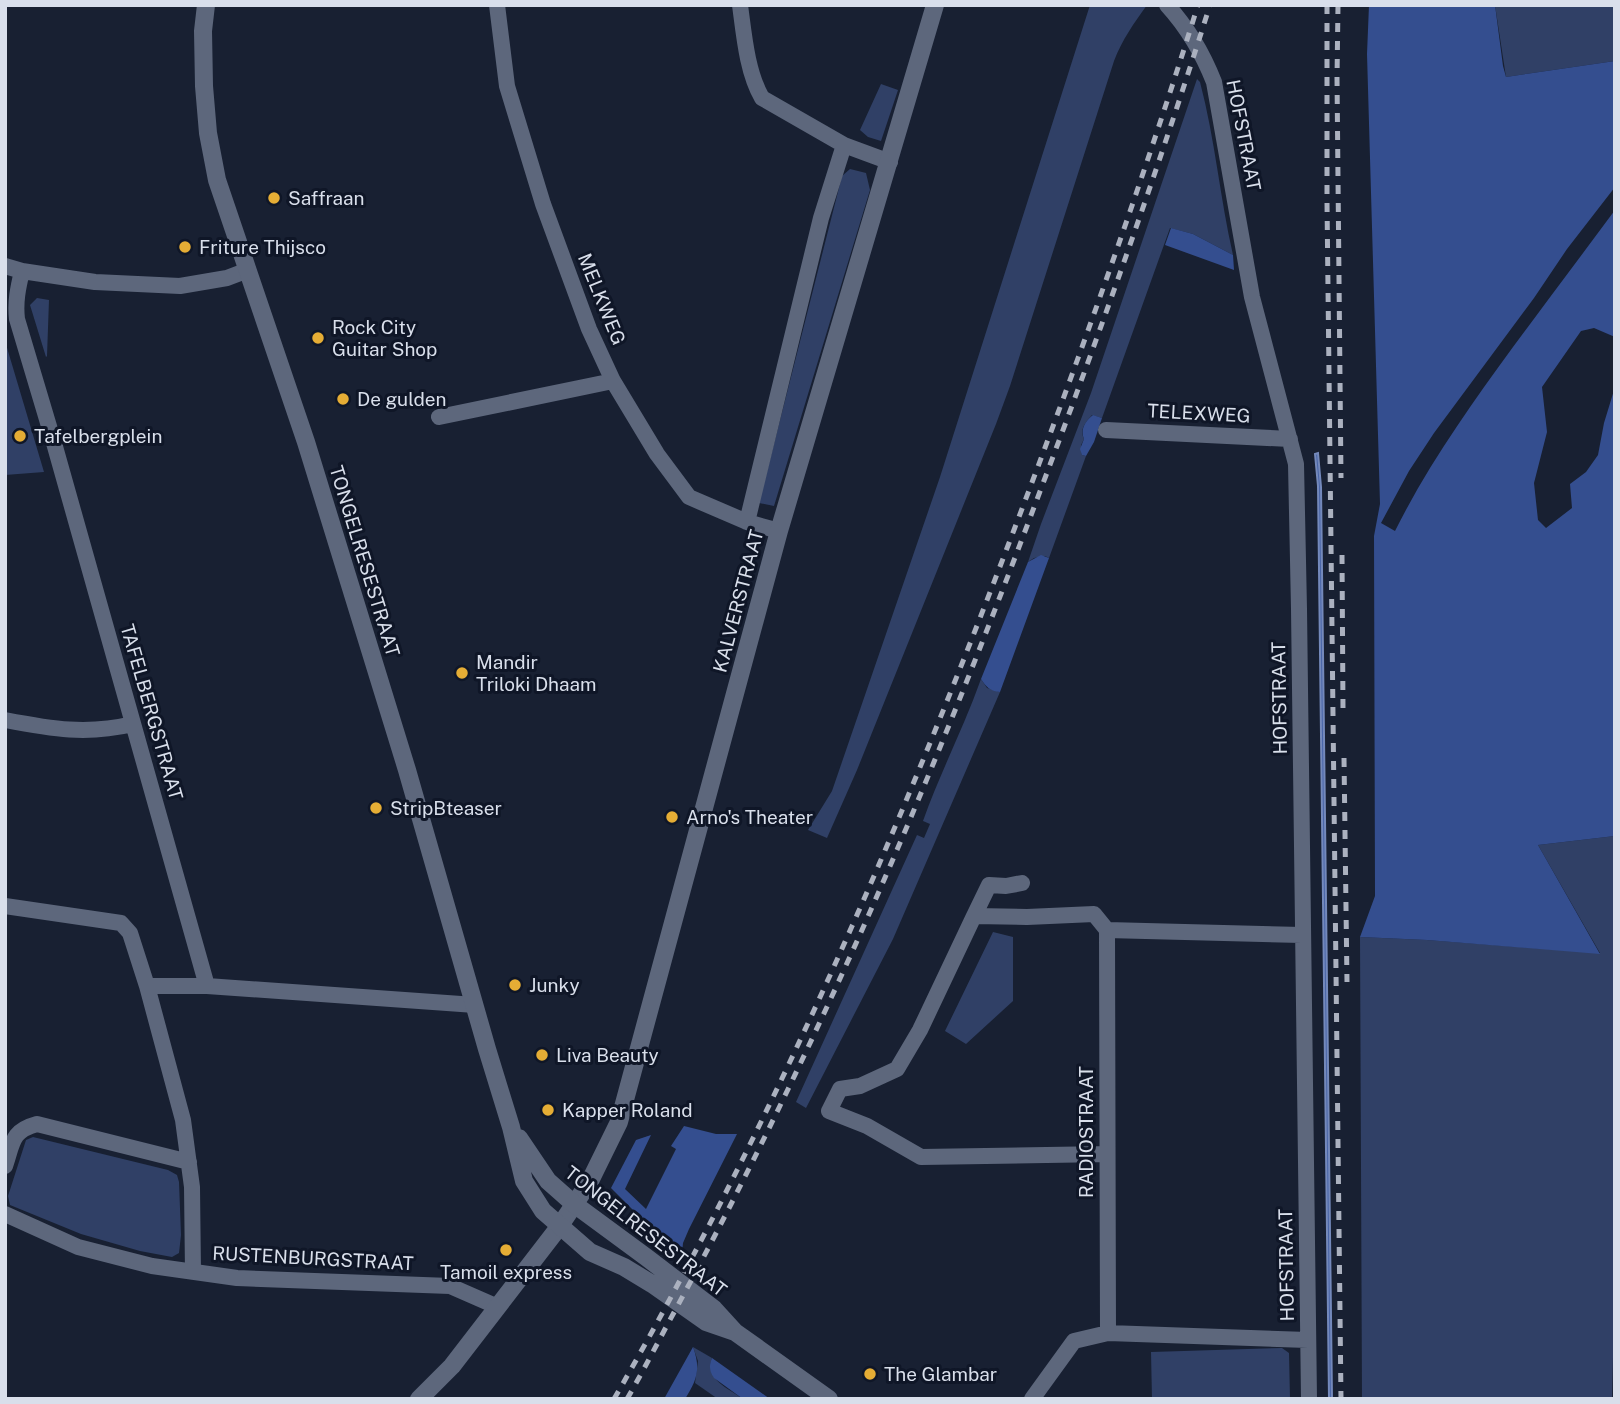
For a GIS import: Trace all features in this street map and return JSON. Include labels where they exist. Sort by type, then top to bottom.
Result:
[{"type":"main road","name":"TONGELRESESTRAAT","points":[[206,5],[203,31],[204,86],[208,133],[217,180],[306,442],[405,761],[511,1127],[524,1181],[543,1212],[590,1252],[625,1267],[706,1322],[735,1332]]},
{"type":"main road","name":"KALVERSTRAAT","points":[[419,1399],[452,1366],[559,1227],[590,1181],[619,1122],[779,531],[935,5]]},
{"type":"main road","name":"TONGELRESESTRAAT","points":[[511,1127],[548,1181],[574,1204],[715,1310],[735,1332],[829,1399]]},
{"type":"street","name":"MELKWEG","points":[[496,5],[507,86],[539,191],[589,329],[613,382],[657,454],[689,497],[747,522],[779,531]]},
{"type":"street","points":[[740,5],[755,85],[762,98],[844,145],[890,162]]},
{"type":"street","name":"HOFSTRAAT","points":[[1172,10],[1205,60],[1214,82],[1252,297],[1296,464],[1309,1399]]},
{"type":"street","name":"KALVERSTRAAT","points":[[747,522],[821,218],[844,145]]},
{"type":"street","points":[[5,266],[94,282],[180,286],[227,278],[248,270]]},
{"type":"street","name":"TAFELBERGSTRAAT","points":[[22,271],[16,294],[17,319],[207,986]]},
{"type":"street","points":[[439,417],[613,382]]},
{"type":"street","name":"TELEXWEG","points":[[1106,430],[1290,439]]},
{"type":"street","points":[[5,720],[80,731],[109,730],[133,724]]},
{"type":"street","points":[[1022,883],[989,885],[920,1030],[897,1069],[860,1086],[840,1089],[829,1111],[867,1126],[921,1157],[1107,1154]]},
{"type":"street","points":[[5,906],[121,922],[130,933],[183,1120],[192,1187],[193,1272]]},
{"type":"street","points":[[974,916],[1094,914],[1107,930],[1302,935]]},
{"type":"street","name":"RADIOSTRAAT","points":[[1107,930],[1108,1333]]},
{"type":"street","points":[[147,986],[207,986],[475,1005]]},
{"type":"street","points":[[5,1166],[16,1134],[25,1127],[37,1124],[189,1162]]},
{"type":"street","name":"RUSTENBURGSTRAAT","points":[[5,1214],[78,1247],[152,1266],[237,1278],[450,1286],[498,1307]]},
{"type":"street","points":[[1032,1399],[1074,1340],[1108,1333],[1308,1340]]},
{"type":"shaded area","points":[[1090,5],[1147,5],[1114,61],[996,424],[827,838],[808,830],[832,791],[940,477]]},
{"type":"shaded area","points":[[1369,5],[1495,5],[1506,77],[1615,61],[1615,187],[1434,433],[1409,471],[1381,523],[1395,531],[1421,483],[1465,414],[1615,210],[1615,337],[1594,328],[1581,331],[1542,387],[1547,432],[1534,483],[1538,520],[1546,528],[1572,508],[1570,484],[1586,472],[1598,455],[1615,387],[1615,836],[1538,845],[1600,954],[1360,937],[1375,896],[1374,536],[1380,504],[1367,54]]},
{"type":"shaded area","points":[[1495,5],[1615,5],[1615,61],[1506,77]]},
{"type":"shaded area","points":[[1197,79],[1210,125],[1233,255],[1193,234],[1170,228],[1102,418],[1092,415],[1083,429],[1082,455],[1086,456],[1049,558],[1034,558],[1028,562],[1091,393]]},
{"type":"shaded area","points":[[881,84],[898,90],[881,141],[868,137],[860,130]]},
{"type":"shaded area","points":[[850,169],[866,173],[870,190],[774,506],[759,503],[842,176]]},
{"type":"shaded area","points":[[1171,228],[1193,234],[1233,255],[1234,270],[1165,245]]},
{"type":"shaded area","points":[[37,298],[49,300],[46,357],[30,305]]},
{"type":"shaded area","points":[[5,341],[44,472],[5,475]]},
{"type":"shaded area","points":[[1093,415],[1102,418],[1086,456],[1082,455],[1080,449],[1084,439],[1083,429]]},
{"type":"shaded area","points":[[1318,453],[1321,487],[1332,1399],[1329,1399],[1318,486],[1315,454]]},
{"type":"shaded area","points":[[1041,555],[1049,558],[1000,692],[994,691],[981,679],[1028,562]]},
{"type":"shaded area","points":[[981,679],[987,688],[1000,692],[893,939],[806,1108],[796,1102],[917,835],[924,838],[930,824],[923,821]]},
{"type":"shaded area","points":[[1615,836],[1612,1399],[1362,1399],[1360,937],[1600,953],[1538,845]]},
{"type":"shaded area","points":[[993,932],[1013,937],[1013,1001],[966,1044],[945,1031]]},
{"type":"shaded area","points":[[684,1126],[716,1134],[737,1134],[689,1229],[682,1253],[648,1225],[611,1188],[636,1140],[651,1135],[625,1189],[646,1209],[676,1149],[671,1146]]},
{"type":"shaded area","points":[[33,1137],[168,1170],[177,1175],[181,1235],[179,1253],[172,1257],[140,1251],[81,1234],[10,1205],[8,1196],[26,1140]]},
{"type":"shaded area","points":[[693,1347],[712,1358],[710,1365],[714,1377],[743,1399],[718,1399],[695,1383],[698,1361]]},
{"type":"shaded area","points":[[693,1347],[697,1368],[689,1392],[685,1399],[664,1399]]},
{"type":"shaded area","points":[[1282,1348],[1289,1353],[1290,1399],[1152,1399],[1151,1352]]},
{"type":"shaded area","points":[[712,1358],[770,1399],[743,1399],[714,1378],[710,1368]]},
{"type":"railway","points":[[614,1399],[726,1192],[778,1086],[828,979],[922,762],[1009,543],[1084,343],[1198,5]]},
{"type":"railway","points":[[627,1399],[727,1213],[773,1119],[862,930],[910,820],[999,598],[1086,367],[1210,5]]},
{"type":"railway","points":[[1327,5],[1341,1399]]},
{"type":"railway","points":[[1338,5],[1341,478]]},
{"type":"railway","points":[[1342,555],[1343,709]]},
{"type":"railway","points":[[1344,758],[1347,982]]},
{"type":"place","name":"Saffraan","points":[[274,198]]},
{"type":"place","name":"Friture Thijsco","points":[[185,247]]},
{"type":"place","name":"Rock City Guitar Shop","points":[[318,338]]},
{"type":"place","name":"De gulden","points":[[343,399]]},
{"type":"place","name":"Tafelbergplein","points":[[20,436]]},
{"type":"place","name":"Mandir Triloki Dhaam","points":[[462,673]]},
{"type":"place","name":"StripBteaser","points":[[376,808]]},
{"type":"place","name":"Arno's Theater","points":[[672,817]]},
{"type":"place","name":"Junky","points":[[515,985]]},
{"type":"place","name":"Liva Beauty","points":[[542,1055]]},
{"type":"place","name":"Kapper Roland","points":[[548,1110]]},
{"type":"place","name":"Tamoil express","points":[[506,1250]]},
{"type":"place","name":"The Glambar","points":[[870,1374]]}]
